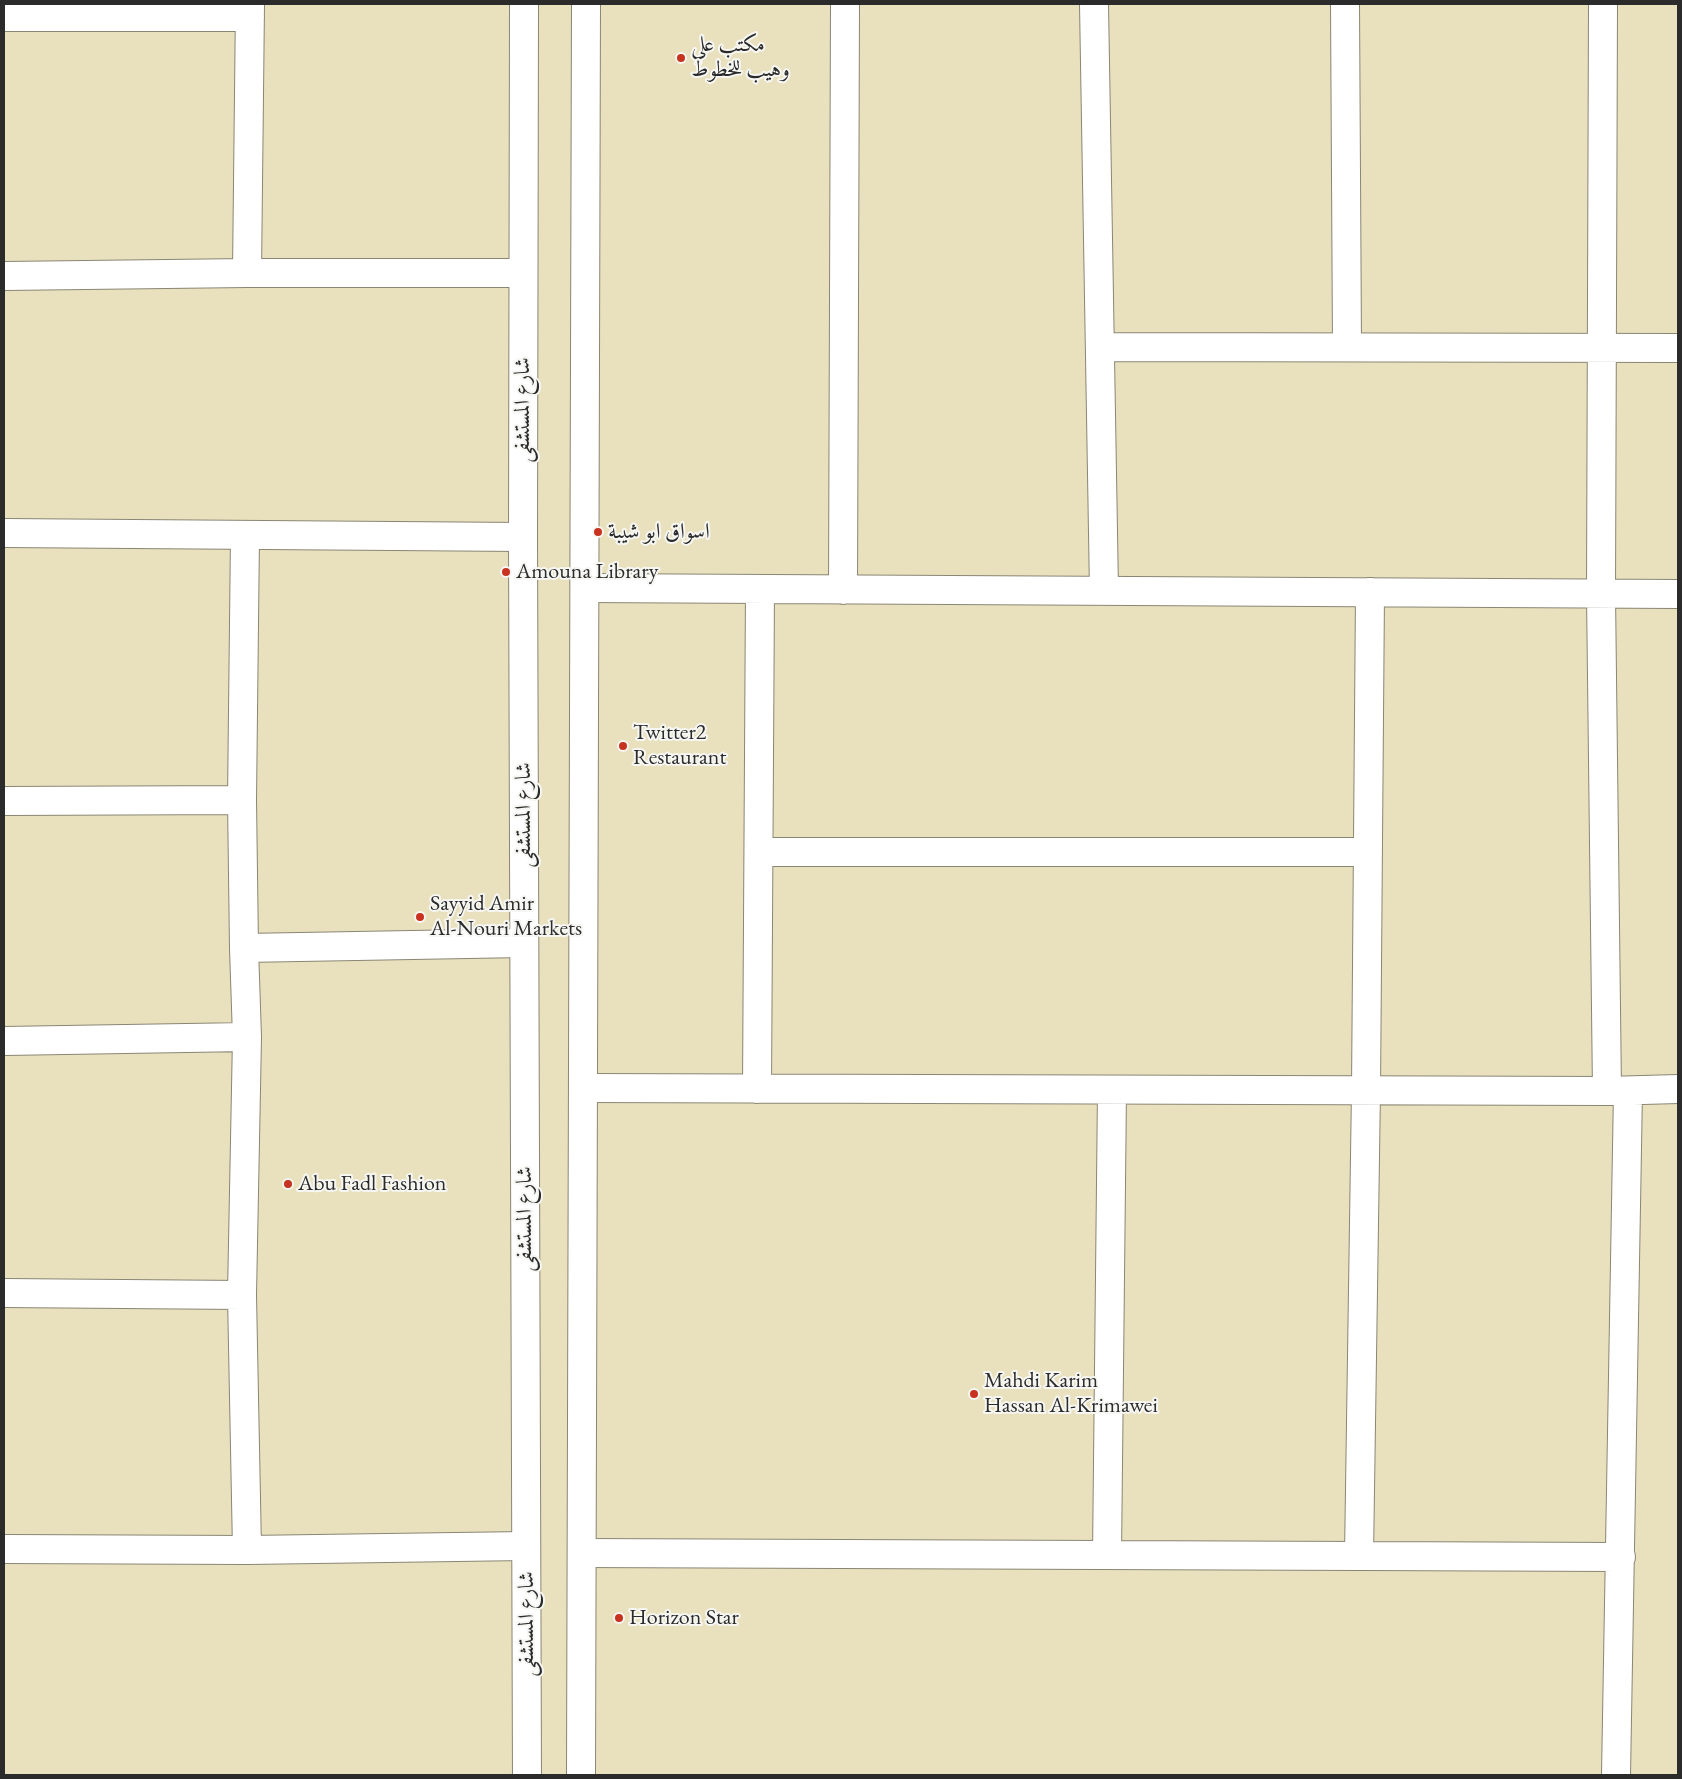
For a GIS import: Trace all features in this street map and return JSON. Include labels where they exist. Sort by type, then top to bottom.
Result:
[{"type":"street","name":"شارع المستشفى","points":[[524,4],[523,537],[527,1775]]},
{"type":"street","points":[[581,1775],[586,588],[586,4]]},
{"type":"street","points":[[843,590],[845,4]]},
{"type":"street","points":[[1094,4],[1104,591]]},
{"type":"street","points":[[1346,4],[1347,348]]},
{"type":"street","points":[[1603,4],[1601,594],[1617,1091],[1620,1557],[1616,1775]]},
{"type":"street","points":[[4,17],[250,10],[247,273]]},
{"type":"street","points":[[4,276],[247,273],[523,273]]},
{"type":"street","points":[[1100,347],[1678,348]]},
{"type":"street","points":[[4,534],[523,537]]},
{"type":"street","points":[[245,535],[242,800],[247,1037],[242,1294],[247,1550]]},
{"type":"street","points":[[586,588],[1678,594]]},
{"type":"street","points":[[757,1089],[760,589]]},
{"type":"street","points":[[1359,1556],[1366,1090],[1370,592]]},
{"type":"street","points":[[4,801],[242,800]]},
{"type":"street","points":[[758,852],[1368,852]]},
{"type":"street","points":[[244,948],[524,943]]},
{"type":"street","points":[[4,1041],[247,1037]]},
{"type":"street","points":[[583,1088],[1617,1091],[1678,1089]]},
{"type":"street","points":[[1107,1555],[1112,1090]]},
{"type":"street","points":[[4,1293],[242,1294]]},
{"type":"street","points":[[4,1549],[247,1550],[526,1546]]},
{"type":"street","points":[[582,1553],[1620,1557]]},
{"type":"place","name":"مكتب علي وهيب للخطوط","points":[[681,58]]},
{"type":"place","name":"اسواق ابو شيبة","points":[[598,532]]},
{"type":"place","name":"Amouna Library","points":[[506,572]]},
{"type":"place","name":"Twitter2 Restaurant","points":[[623,746]]},
{"type":"place","name":"Sayyid Amir Al-Nouri Markets","points":[[420,917]]},
{"type":"place","name":"Abu Fadl Fashion","points":[[288,1184]]},
{"type":"place","name":"Mahdi Karim Hassan Al-Krimawei","points":[[974,1394]]},
{"type":"place","name":"Horizon Star","points":[[619,1618]]}]
